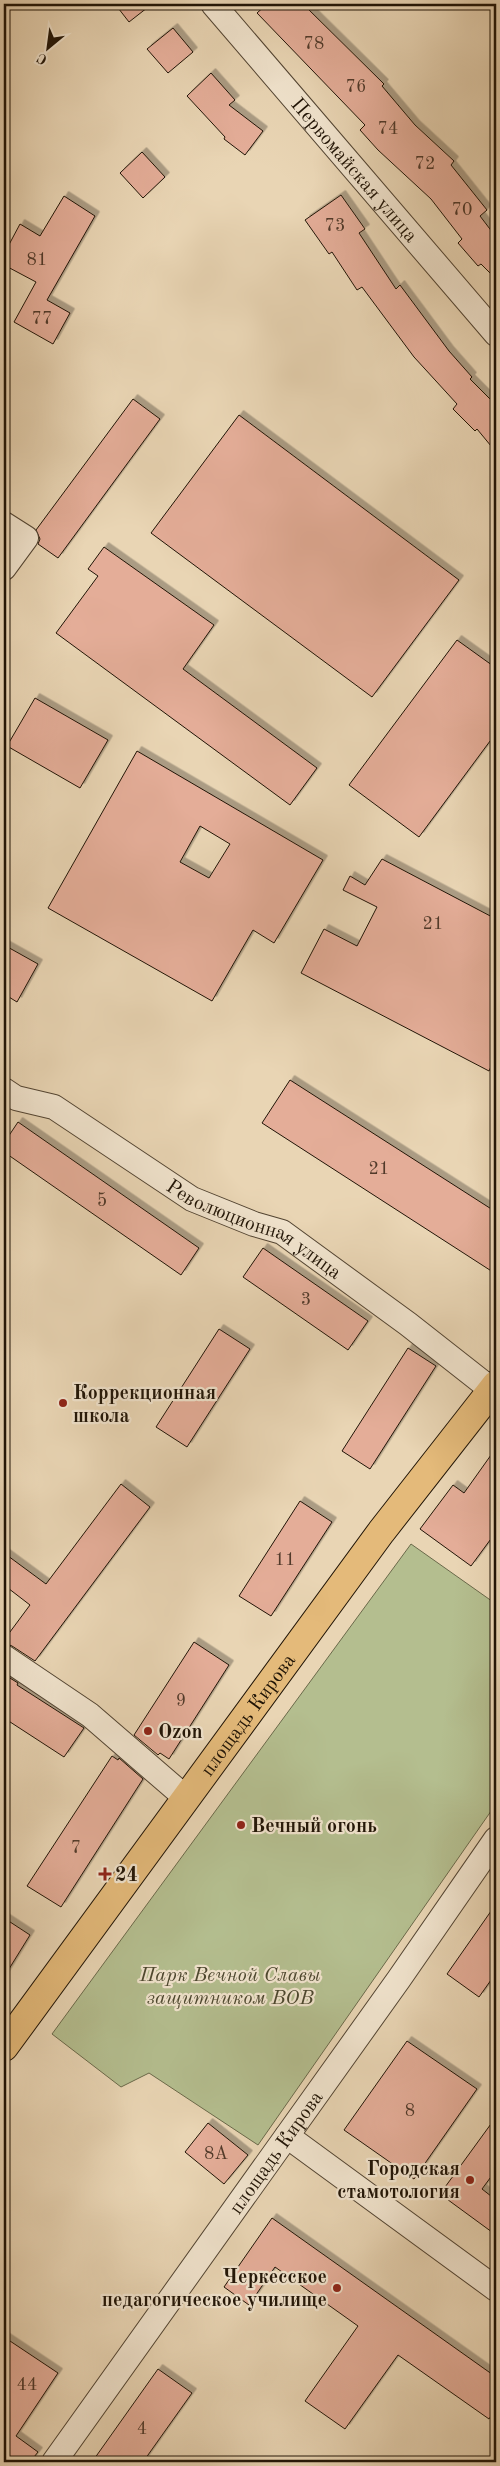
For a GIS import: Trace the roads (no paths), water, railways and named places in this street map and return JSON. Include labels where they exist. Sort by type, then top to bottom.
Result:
[{"type":"main road","name":"площадь Кирова","points":[[4,2047],[381,1532],[494,1387]]},
{"type":"street","name":"Первомайская улица","points":[[213,4],[496,334]]},
{"type":"street","points":[[4,524],[26,538],[4,568]]},
{"type":"street","name":"Революционная улица","points":[[4,1090],[16,1098],[54,1107],[192,1199],[254,1224],[282,1232],[494,1387]]},
{"type":"street","points":[[4,1657],[90,1715],[186,1798]]},
{"type":"street","name":"площадь Кирова","points":[[54,2462],[496,1839]]},
{"type":"street","points":[[287,2136],[496,2289]]},
{"type":"place","name":"Коррекционная школа","points":[[63,1403]]},
{"type":"place","name":"Ozon","points":[[148,1731]]},
{"type":"place","name":"Вечный огонь","points":[[241,1825]]},
{"type":"place","name":"24","points":[[105,1874]]},
{"type":"place","name":"Городская стамотология","points":[[470,2180]]},
{"type":"place","name":"Черкесское педагогическое училище","points":[[337,2288]]},
{"type":"park label","name":"Парк Вечной Славы защитником ВОВ","points":[[230,1986]]}]
